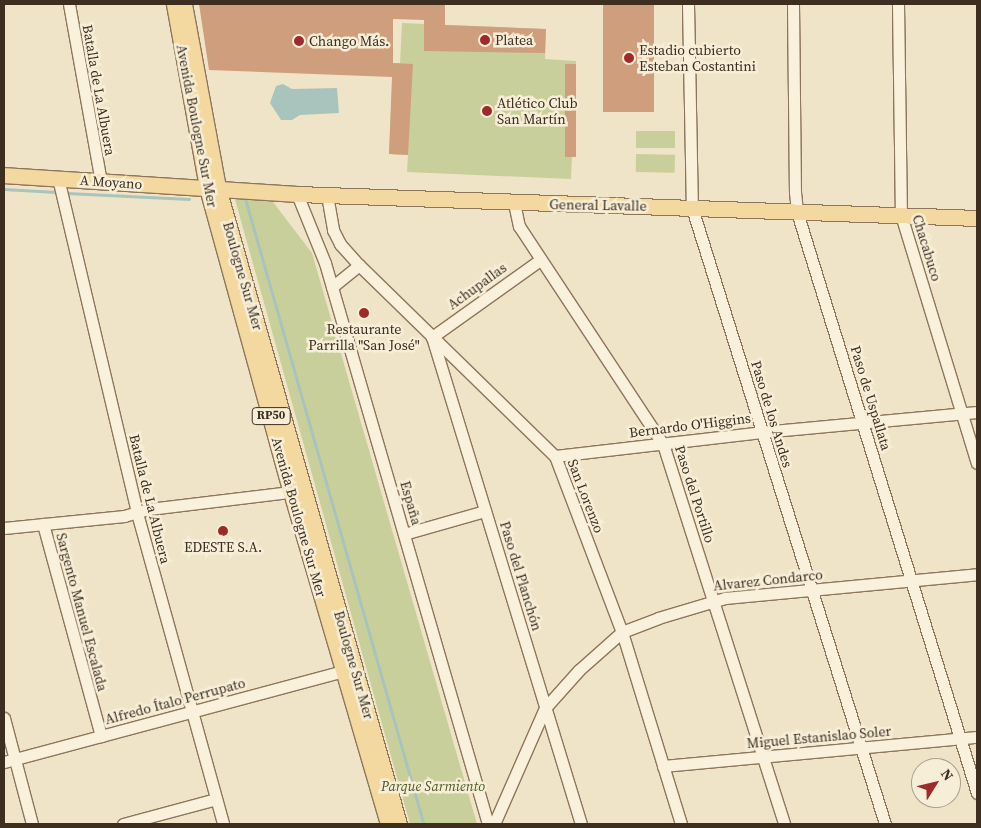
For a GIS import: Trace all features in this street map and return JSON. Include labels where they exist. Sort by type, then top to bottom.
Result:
[{"type":"main road","name":"Avenida Boulogne Sur Mer","points":[[174,4],[213,188]]},
{"type":"main road","name":"Avenida Boulogne Sur Mer","points":[[184,4],[213,188]]},
{"type":"main road","name":"A Moyano","points":[[4,176],[213,188]]},
{"type":"main road","name":"General Lavalle","points":[[213,188],[297,194],[514,203],[977,218]]},
{"type":"main road","name":"Boulogne Sur Mer","points":[[213,188],[297,491]]},
{"type":"main road","name":"Avenida Boulogne Sur Mer","points":[[297,491],[349,669],[388,824]]},
{"type":"main road","name":"Boulogne Sur Mer","points":[[349,669],[400,824]]},
{"type":"street","name":"Batalla de La Albuera","points":[[68,4],[101,181]]},
{"type":"street","name":"Paso de los Andes","points":[[688,4],[692,208],[885,824]]},
{"type":"street","name":"Paso de Uspallata","points":[[793,4],[794,192],[798,212],[977,793]]},
{"type":"street","name":"Chacabuco","points":[[898,4],[901,215],[977,463]]},
{"type":"street","name":"Batalla de La Albuera","points":[[58,178],[136,513],[223,824]]},
{"type":"street","name":"España","points":[[297,194],[318,244],[332,287],[488,824]]},
{"type":"street","name":"San Lorenzo","points":[[327,195],[334,230],[340,244],[432,337],[555,456],[622,632],[681,824]]},
{"type":"street","name":"Paso del Portillo","points":[[514,203],[519,226],[540,260],[663,444],[784,824]]},
{"type":"street","name":"Achupallas","points":[[432,337],[540,260]]},
{"type":"street","points":[[332,287],[359,265]]},
{"type":"street","name":"Paso del Planchón","points":[[432,337],[581,824]]},
{"type":"street","name":"Bernardo O'Higgins","points":[[555,456],[762,432],[977,412]]},
{"type":"street","points":[[4,528],[136,513],[297,491]]},
{"type":"street","points":[[404,534],[485,511]]},
{"type":"street","name":"Sargento Manuel Escalada","points":[[43,524],[101,736]]},
{"type":"street","name":"Alvarez Condarco","points":[[494,824],[545,708],[579,670],[622,632],[713,600],[977,574]]},
{"type":"street","name":"Alfredo Ítalo Perrupato","points":[[9,761],[349,669]]},
{"type":"street","points":[[4,718],[9,761],[32,824]]},
{"type":"street","name":"Miguel Estanislao Soler","points":[[663,766],[977,737]]},
{"type":"street","points":[[123,824],[216,799]]},
{"type":"green space","points":[[402,23],[546,29],[545,59],[576,61],[571,179],[407,172],[408,155],[389,154],[393,63],[400,63]]},
{"type":"green space","points":[[636,131],[675,131],[675,148],[636,148]]},
{"type":"green space","points":[[636,154],[675,155],[675,173],[636,172]]},
{"type":"green space","name":"Parque Sarmiento","points":[[234,196],[273,202],[312,253],[477,824],[410,824]]},
{"type":"water","points":[[283,84],[292,89],[337,88],[339,113],[300,115],[292,120],[281,120],[270,103],[276,86]]},
{"type":"building","name":"Chango Más.","points":[[199,4],[445,4],[445,25],[546,29],[545,53],[424,51],[424,20],[393,19],[393,63],[413,64],[408,155],[389,154],[392,77],[209,70]]},
{"type":"building","name":"Estadio cubierto Esteban Costantini","points":[[603,4],[654,4],[654,112],[603,112]]},
{"type":"building","points":[[565,64],[576,64],[576,157],[565,157]]},
{"type":"waterway","points":[[4,189],[56,192]]},
{"type":"waterway","points":[[67,193],[189,199]]},
{"type":"waterway","points":[[245,197],[424,824]]},
{"type":"place","name":"Platea","points":[[485,40]]},
{"type":"place","name":"Chango Más.","points":[[299,41]]},
{"type":"place","name":"Estadio cubierto Esteban Costantini","points":[[629,58]]},
{"type":"place","name":"Atlético Club San Martín","points":[[487,111]]},
{"type":"place","name":"Restaurante Parrilla \"San José\"","points":[[364,313]]},
{"type":"place","name":"EDESTE S.A.","points":[[223,531]]}]
